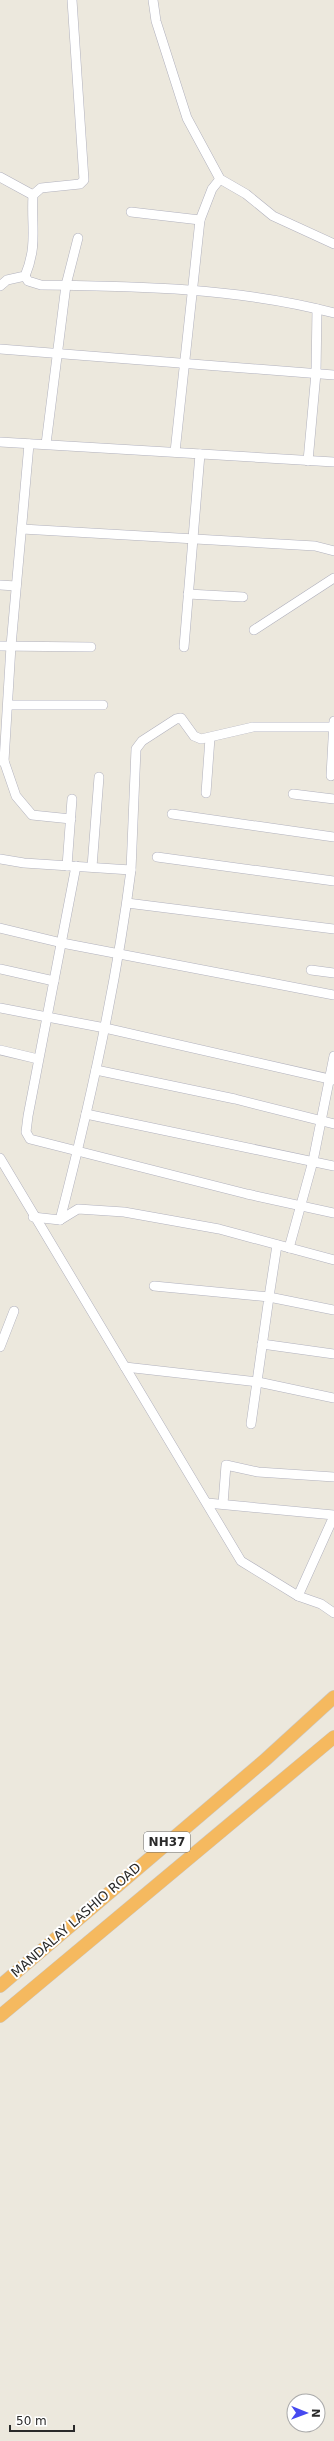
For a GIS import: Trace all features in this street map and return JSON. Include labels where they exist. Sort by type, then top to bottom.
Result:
[{"type":"highway","name":"MANDALAY LASHIO ROAD","points":[[0,1986],[265,1760],[334,1698]]},
{"type":"highway","name":"MANDALAY LASHIO ROAD","points":[[0,2016],[334,1737]]},
{"type":"street","points":[[33,194],[41,188],[80,184],[84,180],[72,0]]},
{"type":"street","points":[[153,0],[156,20],[187,118],[220,178],[246,194],[273,216],[334,244]]},
{"type":"street","points":[[0,177],[33,194]]},
{"type":"street","points":[[175,452],[200,220],[212,189],[220,178]]},
{"type":"street","points":[[25,276],[32,258],[34,234],[33,194]]},
{"type":"street","points":[[131,212],[200,220]]},
{"type":"street","points":[[46,444],[66,285],[78,238]]},
{"type":"street","points":[[25,276],[28,281],[41,285],[192,291],[260,297],[334,313]]},
{"type":"street","points":[[0,286],[7,280],[25,276]]},
{"type":"street","points":[[308,461],[316,373],[317,309]]},
{"type":"street","points":[[0,349],[57,352],[334,375]]},
{"type":"street","points":[[0,442],[334,462]]},
{"type":"street","points":[[29,444],[11,646],[8,705],[2,761],[16,796],[32,815],[71,819]]},
{"type":"street","points":[[184,647],[200,454]]},
{"type":"street","points":[[22,529],[315,546],[334,551]]},
{"type":"street","points":[[254,630],[334,578]]},
{"type":"street","points":[[0,585],[16,586]]},
{"type":"street","points":[[188,594],[243,597]]},
{"type":"street","points":[[0,646],[90,648]]},
{"type":"street","points":[[8,705],[103,705]]},
{"type":"street","points":[[60,1220],[96,1070],[120,954],[131,870],[136,749],[142,741],[180,718],[194,736],[201,739],[252,728],[334,725],[331,776]]},
{"type":"street","points":[[206,793],[210,738]]},
{"type":"street","points":[[92,868],[99,777]]},
{"type":"street","points":[[294,794],[334,799]]},
{"type":"street","points":[[72,799],[72,866],[62,943],[38,1058],[26,1132],[30,1139],[247,1194],[334,1213]]},
{"type":"street","points":[[172,814],[334,837]]},
{"type":"street","points":[[157,857],[334,881]]},
{"type":"street","points":[[0,859],[24,863],[131,870]]},
{"type":"street","points":[[127,903],[334,930]]},
{"type":"street","points":[[0,928],[62,943],[334,995]]},
{"type":"street","points":[[0,969],[54,980]]},
{"type":"street","points":[[312,970],[334,973]]},
{"type":"street","points":[[0,1008],[105,1028],[332,1079]]},
{"type":"street","points":[[0,1050],[38,1058]]},
{"type":"street","points":[[289,1248],[313,1161],[332,1079],[334,1056]]},
{"type":"street","points":[[96,1070],[235,1099],[334,1124]]},
{"type":"street","points":[[86,1114],[334,1166]]},
{"type":"street","points":[[0,1158],[241,1561],[298,1596],[321,1604],[334,1613]]},
{"type":"street","points":[[34,1217],[60,1220],[78,1209],[124,1212],[219,1229],[334,1260]]},
{"type":"street","points":[[251,1424],[277,1245]]},
{"type":"street","points":[[154,1286],[269,1297],[334,1310]]},
{"type":"street","points":[[0,1347],[14,1311]]},
{"type":"street","points":[[262,1344],[334,1354]]},
{"type":"street","points":[[125,1367],[258,1382],[334,1398]]},
{"type":"street","points":[[223,1504],[226,1465],[258,1472],[334,1477]]},
{"type":"street","points":[[207,1503],[334,1515],[298,1596]]}]
